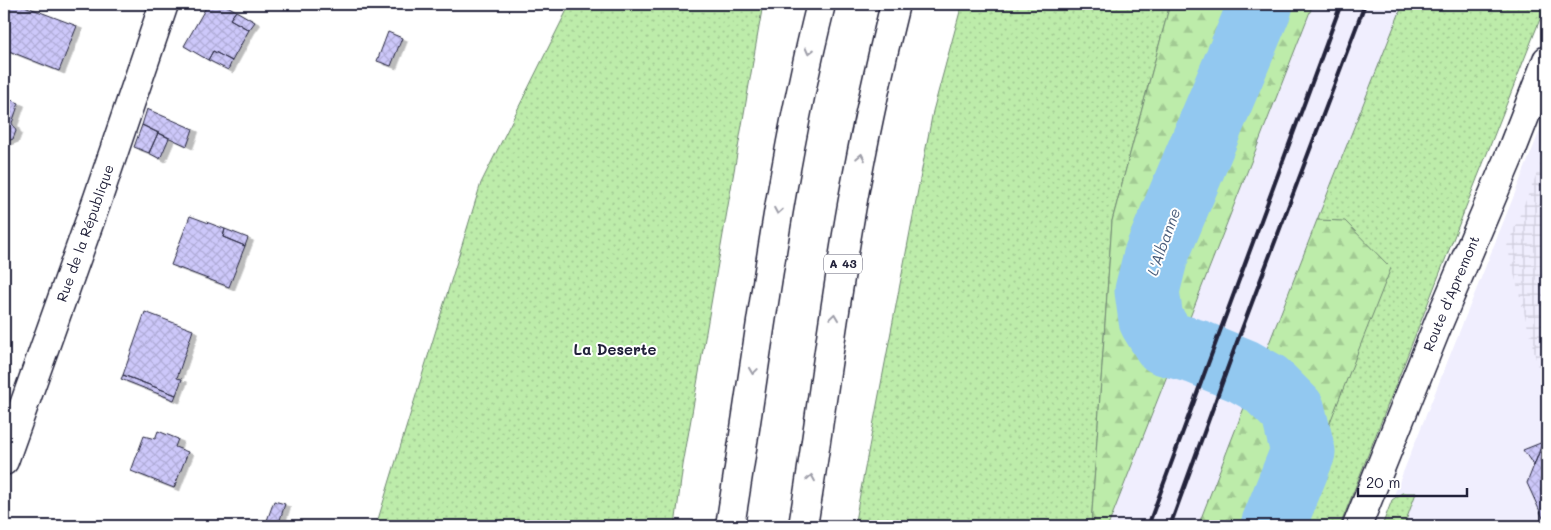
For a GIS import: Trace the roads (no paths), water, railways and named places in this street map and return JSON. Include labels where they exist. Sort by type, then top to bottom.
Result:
[{"type":"main road","name":"Rue de la République","points":[[4,461],[98,198],[164,4]]},
{"type":"main road","points":[[730,526],[783,182],[821,4]]},
{"type":"main road","name":"A 43","points":[[803,526],[857,178],[876,83],[896,4]]},
{"type":"main road","name":"Route d'Apremont","points":[[1357,526],[1435,330],[1511,152],[1547,60]]},
{"type":"waterway","name":"L'Albanne","points":[[1261,4],[1156,255],[1147,291],[1151,320],[1165,343],[1197,352],[1243,371],[1266,384],[1293,411],[1303,452],[1273,526]]},
{"type":"railway","points":[[1148,526],[1341,4]]},
{"type":"railway","points":[[1170,526],[1234,350],[1365,4]]},
{"type":"district","name":"La Deserte","points":[[615,350]]}]
